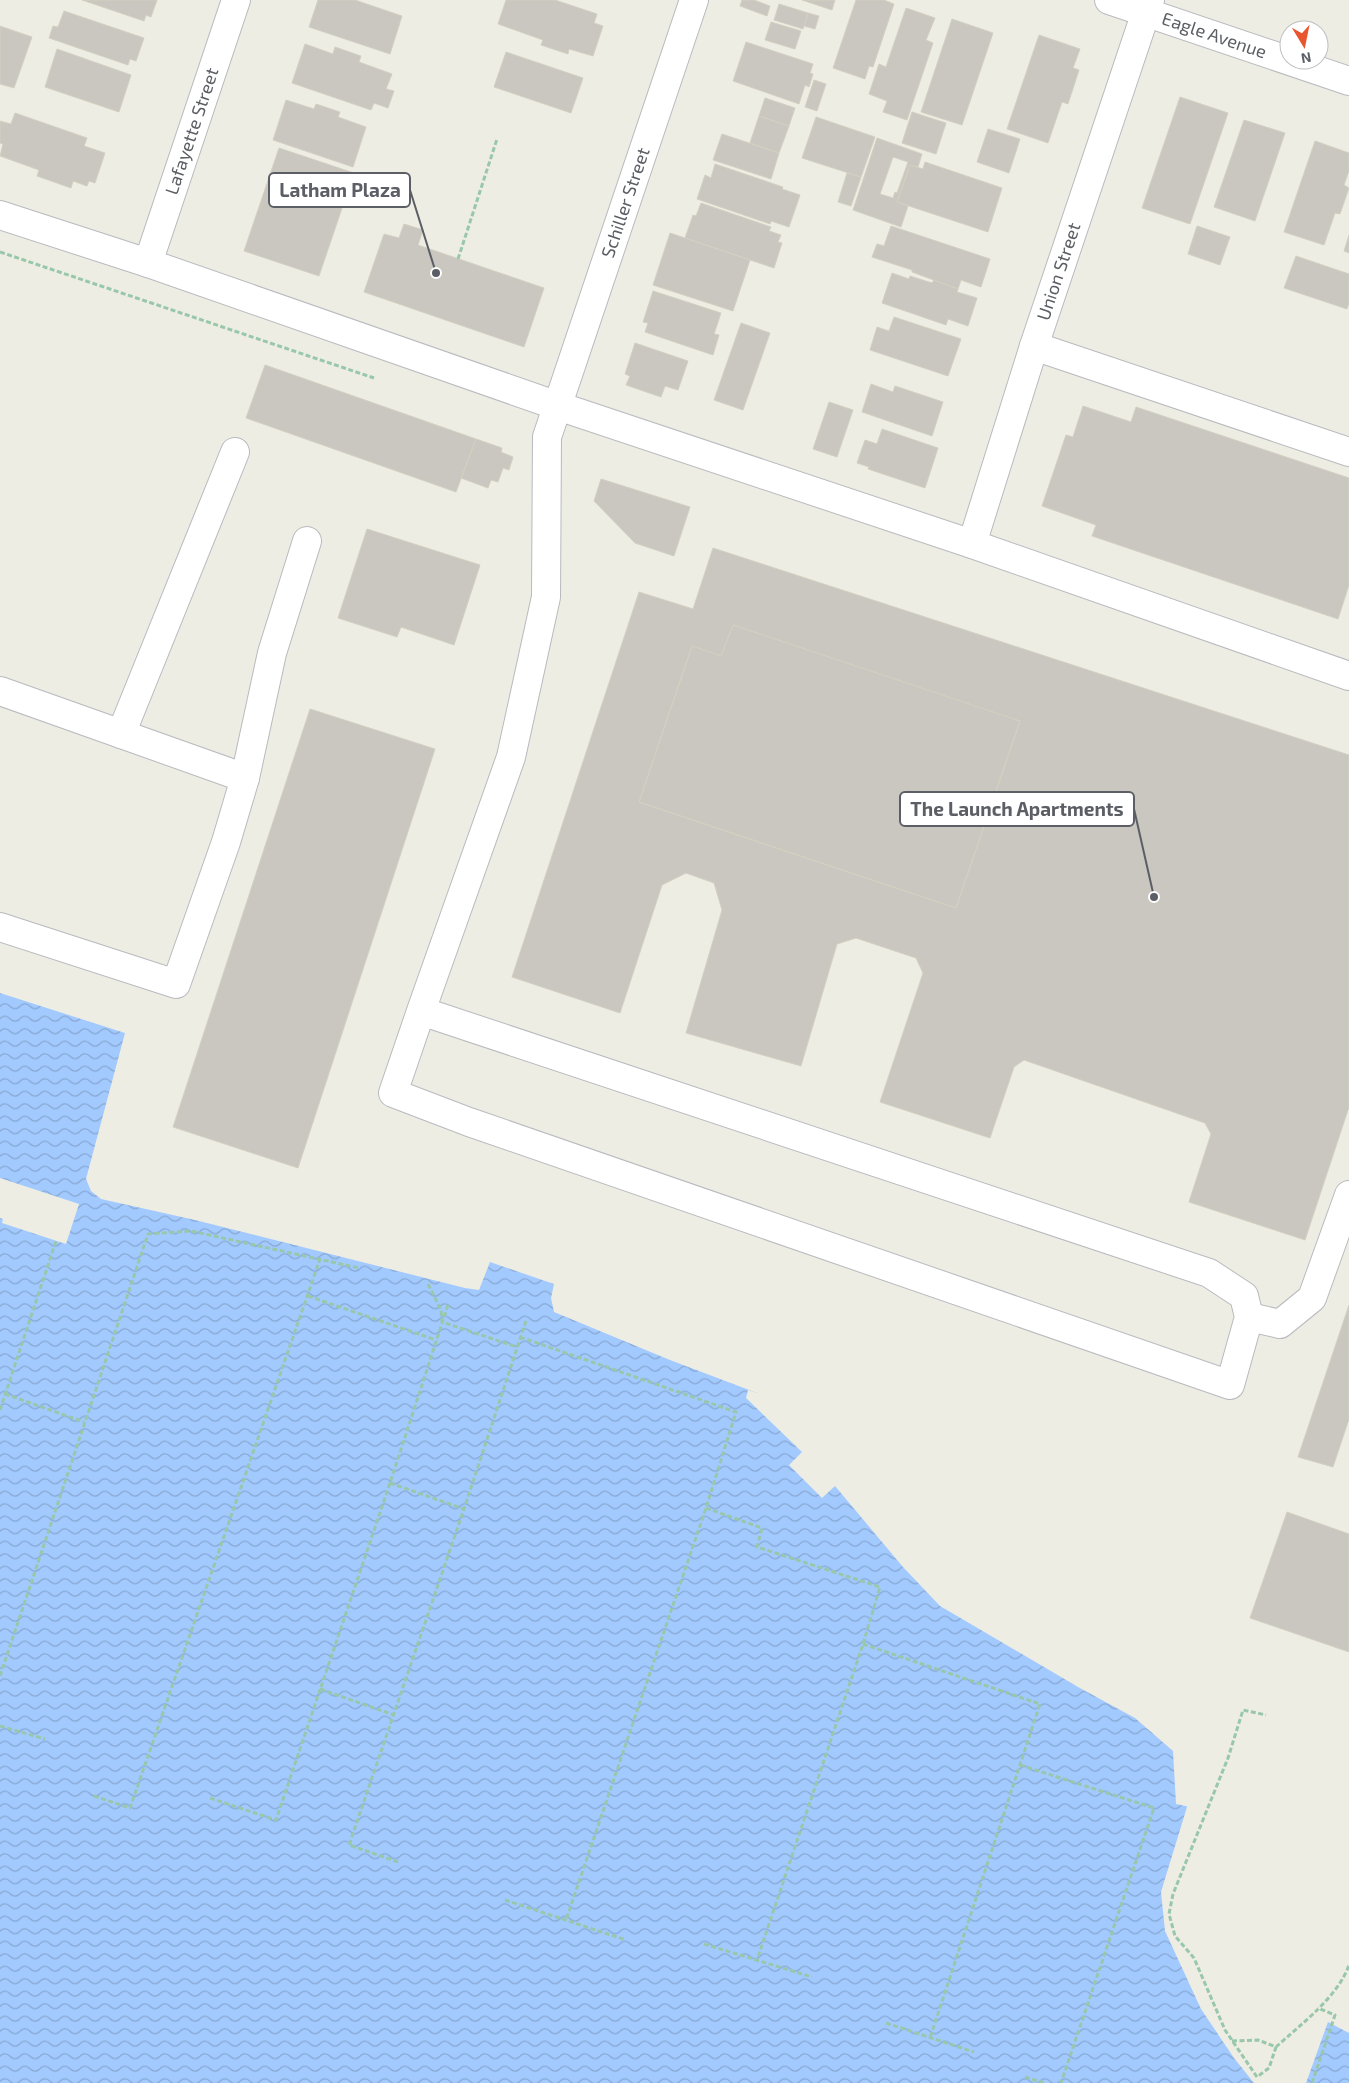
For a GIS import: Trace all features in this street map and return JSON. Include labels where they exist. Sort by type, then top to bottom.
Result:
[{"type":"street","name":"Lafayette Street","points":[[148,263],[236,0]]},
{"type":"street","name":"Schiller Street","points":[[694,0],[604,262],[547,437],[546,597],[511,757],[393,1093],[461,1119],[1230,1385],[1249,1317]]},
{"type":"street","name":"Eagle Avenue","points":[[1109,0],[1148,6],[1349,81]]},
{"type":"street","name":"Union Street","points":[[972,544],[1034,346],[1148,6]]},
{"type":"street","points":[[0,215],[148,263],[558,406],[972,544],[1349,676]]},
{"type":"street","points":[[1034,346],[1349,452]]},
{"type":"street","points":[[121,734],[235,452]]},
{"type":"street","points":[[0,927],[176,984],[226,842],[245,778],[272,653],[307,540]]},
{"type":"street","points":[[0,691],[245,778]]},
{"type":"street","points":[[421,1011],[1208,1274],[1244,1296],[1249,1317],[1280,1324],[1312,1298],[1349,1195]]},
{"type":"path","points":[[458,259],[496,139]]},
{"type":"path","points":[[0,1676],[148,1234],[191,1231],[359,1268]]},
{"type":"path","points":[[0,1410],[56,1241]]},
{"type":"path","points":[[94,1796],[130,1808],[320,1259]]},
{"type":"path","points":[[428,1284],[440,1310],[442,1322]]},
{"type":"path","points":[[308,1296],[436,1340]]},
{"type":"path","points":[[210,1798],[276,1820],[448,1305]]},
{"type":"path","points":[[398,1862],[349,1845],[526,1321]]},
{"type":"path","points":[[442,1322],[517,1347]]},
{"type":"path","points":[[520,1337],[736,1412],[706,1508],[566,1920]]},
{"type":"path","points":[[5,1394],[84,1422]]},
{"type":"path","points":[[390,1483],[464,1509]]},
{"type":"path","points":[[706,1508],[762,1528],[757,1547],[880,1587],[863,1644],[757,1960]]},
{"type":"path","points":[[863,1644],[1040,1704],[930,2038]]},
{"type":"path","points":[[320,1689],[394,1715]]},
{"type":"path","points":[[1266,1715],[1243,1710],[1228,1758],[1173,1894],[1169,1914],[1175,1936],[1194,1958],[1225,2030],[1257,2077],[1269,2068],[1276,2047],[1318,2008],[1345,1977],[1349,1965]]},
{"type":"path","points":[[0,1726],[45,1739]]},
{"type":"path","points":[[1020,1765],[1154,1808],[1061,2083]]},
{"type":"path","points":[[505,1900],[626,1940]]},
{"type":"path","points":[[704,1944],[812,1977]]},
{"type":"path","points":[[1312,2083],[1335,2015],[1318,2008]]},
{"type":"path","points":[[886,2024],[974,2052]]},
{"type":"path","points":[[1232,2041],[1258,2040],[1276,2047]]},
{"type":"path","points":[[1025,2077],[1044,2083]]},
{"type":"water","points":[[0,993],[125,1033],[86,1179],[91,1191],[101,1199],[195,1220],[465,1288],[479,1290],[490,1262],[554,1284],[551,1298],[554,1312],[670,1360],[757,1393],[901,1533],[1202,1758],[1161,1892],[1165,1931],[1201,2009],[1234,2058],[1254,2083],[0,2083]]},
{"type":"water","points":[[1328,2022],[1349,2033],[1349,2083],[1306,2083]]},
{"type":"pier","points":[[0,1178],[79,1204],[66,1244],[2,1223],[3,1219],[0,1218]]},
{"type":"pier","points":[[764,1376],[902,1531],[1182,1734],[1204,1758],[1190,1807],[1176,1804],[1173,1751],[1135,1718],[1078,1687],[940,1606],[903,1567],[835,1486],[822,1498],[789,1465],[802,1452],[746,1398],[748,1390],[757,1393]]},
{"type":"building","points":[[82,0],[157,0],[151,17],[146,15],[144,21]]},
{"type":"building","points":[[318,0],[355,0],[402,16],[390,54],[309,27]]},
{"type":"building","points":[[506,0],[555,0],[597,14],[594,23],[603,26],[593,56],[569,49],[568,54],[541,45],[543,40],[498,24]]},
{"type":"building","points":[[742,0],[754,0],[770,6],[767,16],[740,6]]},
{"type":"building","points":[[802,0],[835,0],[832,10]]},
{"type":"building","points":[[856,0],[884,0],[894,4],[873,67],[869,66],[865,79],[833,68]]},
{"type":"building","points":[[779,4],[808,13],[803,29],[774,20]]},
{"type":"building","points":[[906,8],[935,18],[926,40],[933,43],[907,120],[883,112],[887,101],[869,94],[879,64],[886,67]]},
{"type":"building","points":[[64,11],[144,38],[136,61],[130,59],[128,65],[49,38],[53,26],[58,27]]},
{"type":"building","points":[[808,13],[819,16],[815,29],[804,26]]},
{"type":"building","points":[[952,19],[993,33],[962,125],[921,112]]},
{"type":"building","points":[[771,22],[801,31],[795,49],[765,40]]},
{"type":"building","points":[[0,26],[32,37],[14,88],[0,84]]},
{"type":"building","points":[[1039,35],[1080,49],[1073,68],[1079,70],[1068,104],[1062,102],[1048,143],[1007,129]]},
{"type":"building","points":[[746,42],[813,64],[810,73],[813,74],[809,87],[805,85],[799,104],[733,81]]},
{"type":"building","points":[[305,44],[333,54],[335,47],[361,56],[359,62],[392,74],[386,89],[394,91],[388,108],[374,103],[371,110],[292,83]]},
{"type":"building","points":[[57,49],[131,75],[119,112],[45,87]]},
{"type":"building","points":[[506,52],[583,78],[571,113],[494,87]]},
{"type":"building","points":[[814,80],[826,84],[817,111],[805,107]]},
{"type":"building","points":[[1180,97],[1228,113],[1190,224],[1142,208]]},
{"type":"building","points":[[765,98],[795,108],[789,126],[759,116]]},
{"type":"building","points":[[286,100],[314,109],[316,104],[340,112],[338,117],[366,127],[353,167],[273,140]]},
{"type":"building","points":[[912,112],[946,123],[936,154],[902,143]]},
{"type":"building","points":[[15,113],[87,138],[84,146],[105,153],[95,183],[89,181],[87,186],[73,181],[71,188],[37,176],[39,170],[0,156],[3,144],[0,143],[0,121],[11,124]]},
{"type":"building","points":[[759,116],[789,126],[779,153],[750,143]]},
{"type":"building","points":[[816,117],[875,137],[861,177],[802,158]]},
{"type":"building","points":[[1244,120],[1285,133],[1255,221],[1214,207]]},
{"type":"building","points":[[988,129],[1020,139],[1009,173],[977,162]]},
{"type":"building","points":[[722,134],[779,153],[771,179],[713,160]]},
{"type":"building","points":[[877,138],[922,154],[918,167],[910,165],[897,202],[908,206],[901,227],[853,210]],"holes":[[[893,157],[908,162],[897,193],[895,192],[893,198],[880,194]]]},
{"type":"building","points":[[1315,141],[1349,153],[1349,171],[1344,185],[1349,188],[1340,214],[1335,213],[1324,245],[1284,232]]},
{"type":"building","points":[[279,148],[354,173],[319,276],[244,251]]},
{"type":"building","points":[[925,162],[1002,188],[988,232],[897,202],[910,165],[923,169]]},
{"type":"building","points":[[715,164],[783,187],[782,189],[800,195],[789,227],[771,221],[770,224],[697,199],[705,175],[711,178]]},
{"type":"building","points":[[847,173],[861,177],[851,206],[838,202]]},
{"type":"building","points":[[701,203],[771,227],[769,231],[781,235],[778,242],[782,243],[774,268],[685,238],[693,215],[696,216]]},
{"type":"building","points":[[404,224],[423,230],[418,245],[544,288],[524,347],[364,292],[384,234],[399,238]]},
{"type":"building","points":[[891,226],[990,259],[981,287],[961,280],[958,289],[912,272],[912,270],[872,257],[877,244],[884,246]]},
{"type":"building","points":[[1197,226],[1230,237],[1220,265],[1188,254]]},
{"type":"building","points":[[670,233],[750,260],[733,311],[653,285]]},
{"type":"building","points":[[1349,235],[1349,253],[1344,251]]},
{"type":"building","points":[[1296,256],[1349,274],[1349,303],[1347,309],[1284,288]]},
{"type":"building","points":[[892,273],[909,279],[910,276],[932,283],[934,280],[958,289],[957,292],[977,298],[968,326],[948,319],[946,325],[882,303]]},
{"type":"building","points":[[653,291],[721,313],[714,334],[719,335],[713,355],[645,332],[648,323],[643,322]]},
{"type":"building","points":[[894,317],[961,339],[948,376],[870,350],[877,327],[889,331]]},
{"type":"building","points":[[741,323],[770,333],[743,410],[714,400]]},
{"type":"building","points":[[635,343],[688,361],[678,390],[665,386],[661,397],[626,385],[630,376],[625,374]]},
{"type":"building","points":[[265,365],[476,439],[456,492],[246,418]]},
{"type":"building","points":[[871,384],[893,392],[895,386],[943,402],[932,436],[862,412]]},
{"type":"building","points":[[829,402],[853,410],[837,457],[813,449]]},
{"type":"building","points":[[1083,406],[1131,422],[1136,407],[1349,478],[1349,585],[1338,619],[1092,536],[1096,525],[1042,506],[1066,435],[1073,437]]},
{"type":"building","points":[[882,429],[938,448],[925,488],[868,469],[869,467],[857,463],[865,440],[877,444]]},
{"type":"building","points":[[476,439],[502,448],[501,452],[513,457],[509,470],[503,468],[498,482],[491,480],[488,488],[461,478]]},
{"type":"building","points":[[601,479],[690,507],[674,556],[635,543],[594,501]]},
{"type":"building","points":[[367,529],[480,565],[454,645],[401,627],[397,637],[338,618]]},
{"type":"building","points":[[713,548],[1349,755],[1349,1107],[1305,1240],[1189,1202],[1211,1134],[1205,1123],[1024,1060],[1014,1067],[990,1138],[880,1102],[923,973],[916,958],[856,938],[837,944],[801,1066],[686,1033],[722,910],[714,883],[686,873],[662,885],[620,1013],[512,977],[639,592],[693,609]],"holes":[[[733,625],[1020,721],[956,908],[639,802],[692,646],[721,656]]]},
{"type":"building","points":[[733,625],[1020,721],[956,908],[639,802],[692,646],[721,656]]},
{"type":"building","points":[[310,709],[435,749],[298,1168],[173,1127]]},
{"type":"building","points":[[1349,1305],[1349,1419],[1333,1467],[1298,1457]]},
{"type":"building","points":[[1287,1512],[1349,1534],[1349,1652],[1250,1618]]},
{"type":"place","name":"Latham Plaza","points":[[436,273]]},
{"type":"place","name":"The Launch Apartments","points":[[1154,897]]}]
